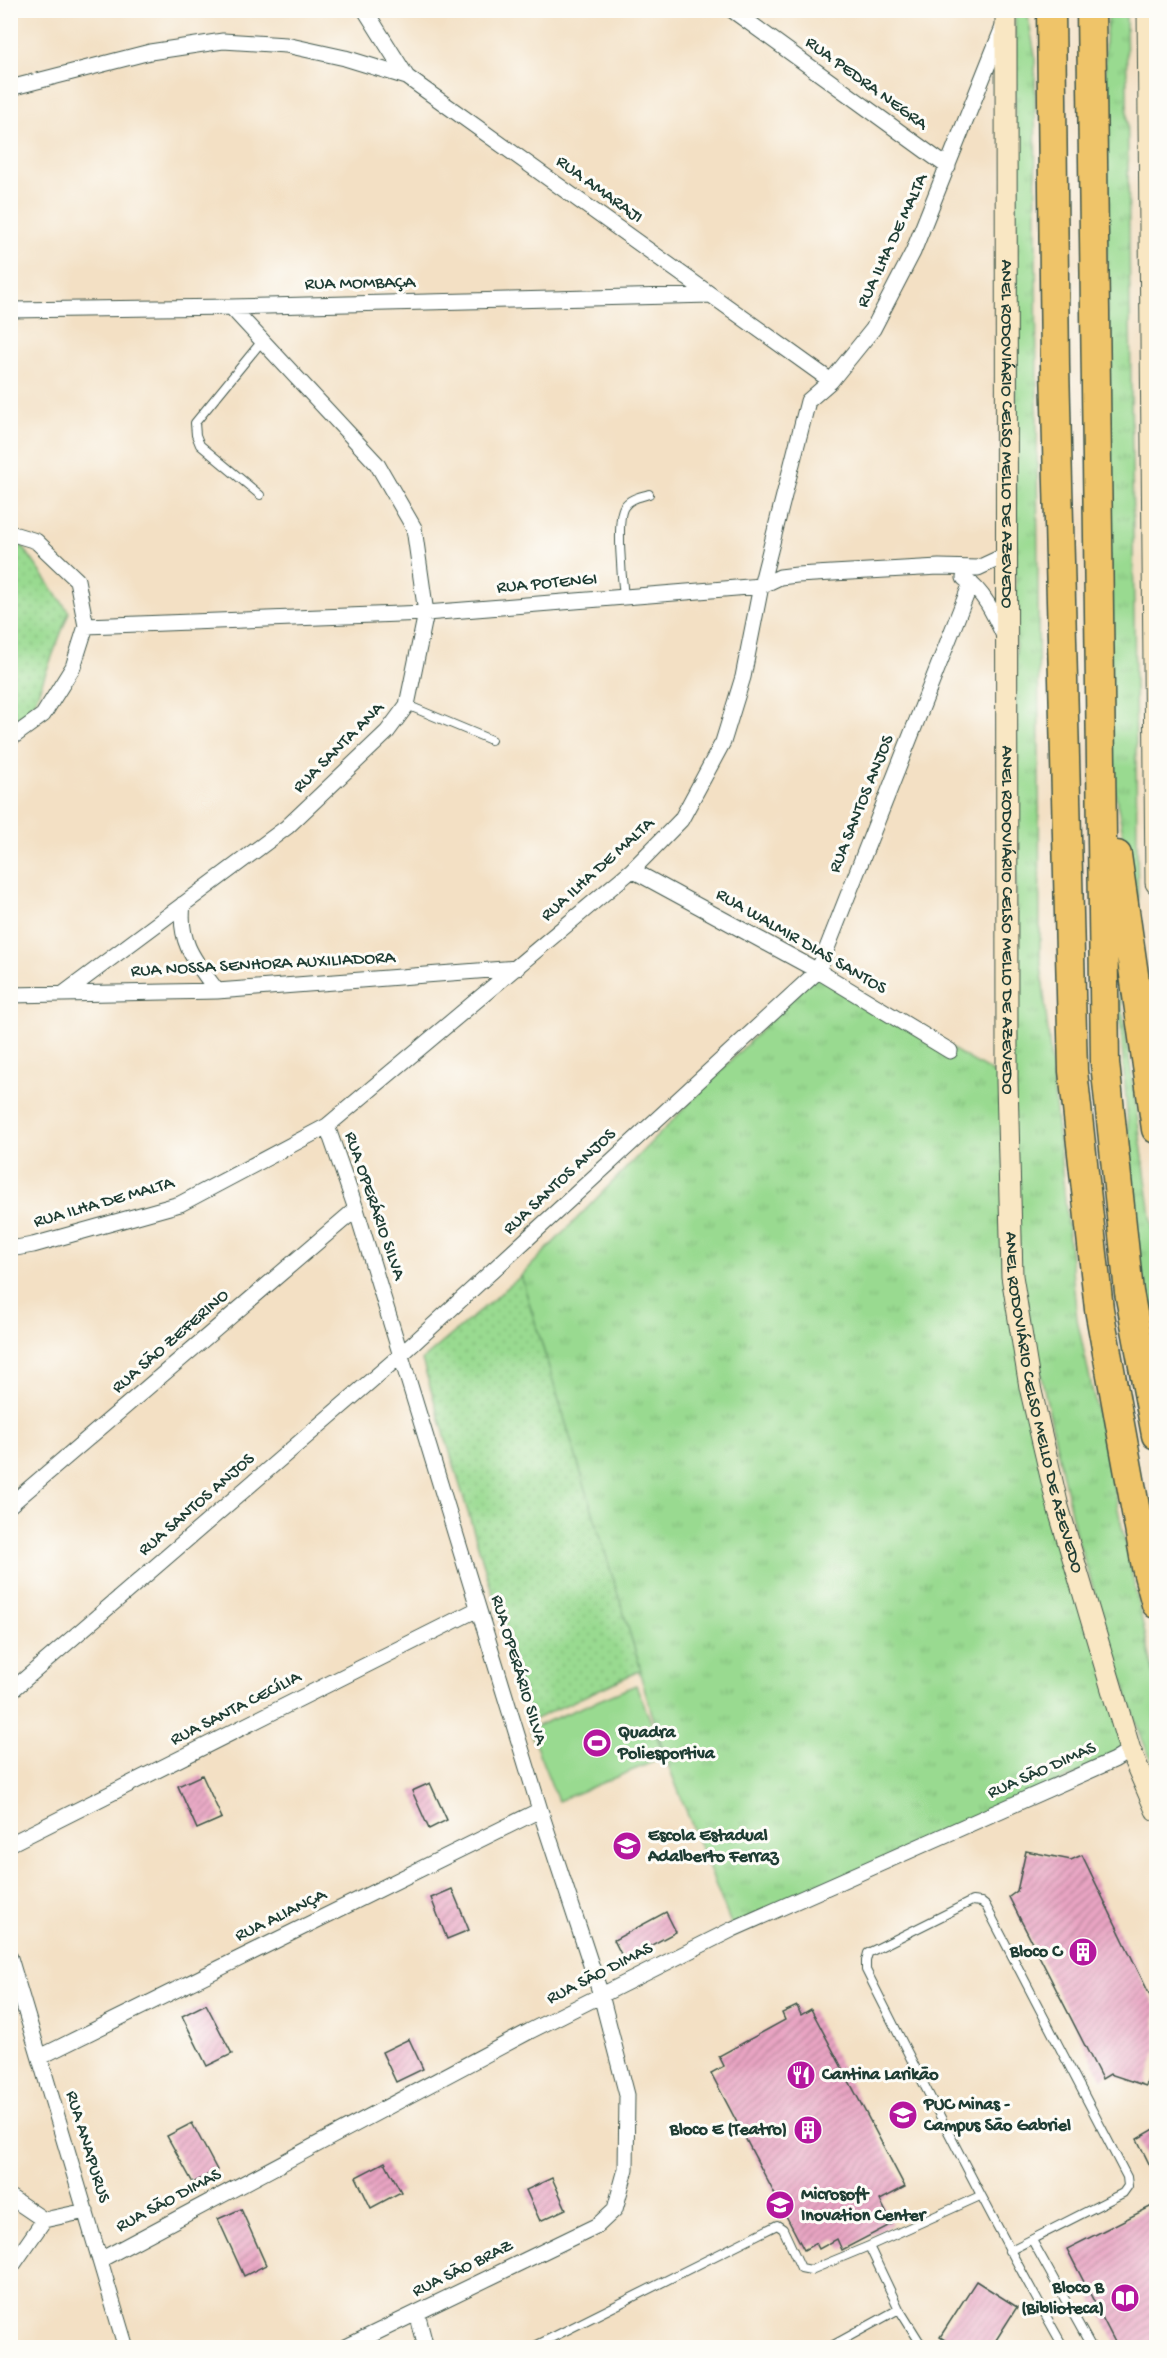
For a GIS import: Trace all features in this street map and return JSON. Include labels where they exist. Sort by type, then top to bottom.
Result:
[{"type":"highway","points":[[1036,10],[1052,80]]},
{"type":"highway","points":[[1052,10],[1055,366],[1073,1071],[1099,1309],[1146,1567],[1156,1604]]},
{"type":"highway","points":[[1091,10],[1105,1064],[1129,1292],[1156,1435]]},
{"type":"highway","points":[[1091,86],[1101,10]]},
{"type":"highway","points":[[1101,744],[1156,1129]]},
{"type":"main road","points":[[1148,10],[1153,248],[1156,883]]},
{"type":"main road","name":"ANEL RODOVIÁRIO CELSO MELLO DE AZEVEDO","points":[[1006,16],[1007,1081],[1012,1276],[1030,1387],[1058,1507],[1130,1750],[1156,1810]]},
{"type":"street","name":"RUA AMARAJI","points":[[366,10],[407,77],[831,381]]},
{"type":"street","name":"RUA PEDRA NEGRA","points":[[732,10],[948,167]]},
{"type":"street","name":"RUA ILHA DE MALTA","points":[[10,1249],[33,1245],[180,1204],[327,1126],[632,870],[681,820],[723,742],[743,677],[761,586],[808,401],[831,381],[873,329],[913,252],[1006,16]]},
{"type":"street","points":[[10,88],[150,52],[223,41],[285,45],[345,58],[407,77]]},
{"type":"street","name":"RUA MOMBAÇA","points":[[10,310],[711,295]]},
{"type":"street","name":"RUA SANTA ANA","points":[[63,994],[287,827],[387,732],[407,705],[426,613],[414,528],[377,464],[231,307]]},
{"type":"street","points":[[10,532],[36,541],[77,580],[86,626],[73,667],[43,715],[10,739]]},
{"type":"street","name":"RUA POTENGI","points":[[86,626],[426,613],[761,586],[780,577],[797,575],[939,567],[978,568],[1006,555]]},
{"type":"street","points":[[939,567],[971,583],[993,614],[1006,642]]},
{"type":"street","name":"RUA SANTOS ANJOS","points":[[10,1692],[402,1354],[818,971],[971,583]]},
{"type":"street","name":"RUA WALMIR DIAS SANTOS","points":[[632,870],[818,971],[950,1052]]},
{"type":"street","points":[[183,904],[181,920],[183,936],[191,956],[217,991]]},
{"type":"street","name":"RUA NOSSA SENHORA AUXILIADORA","points":[[10,995],[217,991],[517,968]]},
{"type":"street","name":"RUA OPERÁRIO SILVA","points":[[327,1126],[357,1209],[402,1354],[540,1810],[600,1995],[627,2095],[626,2169],[615,2209],[598,2225]]},
{"type":"street","name":"RUA SÃO ZEFERINO","points":[[10,1505],[357,1209]]},
{"type":"street","points":[[10,1261],[33,1245]]},
{"type":"street","name":"RUA SANTA CECÍLIA","points":[[10,1844],[478,1609]]},
{"type":"street","name":"RUA SÃO DIMAS","points":[[100,2260],[600,1995],[734,1929],[1114,1760],[1130,1750]]},
{"type":"street","name":"RUA ALIANÇA","points":[[40,2057],[540,1810]]},
{"type":"street","name":"RUA ANAPURUS","points":[[10,1958],[126,2348]]},
{"type":"street","points":[[10,2197],[44,2220]]},
{"type":"street","points":[[10,2269],[44,2220],[86,2211]]},
{"type":"street","name":"RUA SÃO BRAZ","points":[[344,2348],[598,2225]]},
{"type":"street","points":[[417,2313],[426,2348]]},
{"type":"lane","points":[[260,495],[200,445],[195,423],[262,341]]},
{"type":"lane","points":[[624,597],[620,522],[623,508],[631,500],[649,494]]},
{"type":"lane","points":[[407,705],[491,740]]},
{"type":"lane","points":[[1009,2251],[1123,2193],[1128,2186],[1127,2177],[986,1906],[981,1902],[972,1901],[868,1953],[866,1970],[980,2196],[1009,2251],[1064,2348]]},
{"type":"lane","points":[[531,2348],[777,2225],[783,2229],[801,2268],[811,2270],[980,2196]]},
{"type":"lane","points":[[1032,2240],[1092,2348]]},
{"type":"lane","points":[[869,2246],[899,2309],[919,2341],[927,2348]]},
{"type":"lane","points":[[828,2348],[899,2309]]},
{"type":"green space","points":[[1015,11],[1027,11],[1035,55],[1040,954],[1077,1319],[1156,1685],[1156,1771],[1140,1734],[1075,1531],[1021,1283],[1030,1387],[1130,1750],[733,1929],[665,1757],[521,1276],[818,971],[1007,1081],[1016,938]]},
{"type":"green space","points":[[1109,11],[1126,11],[1138,912],[1110,765],[1105,39]]},
{"type":"green space","points":[[11,542],[21,544],[69,612],[32,709],[11,723]]},
{"type":"green space","points":[[1116,962],[1156,1252],[1156,1364],[1136,1238]]},
{"type":"green space","points":[[521,1276],[641,1670],[531,1721],[422,1360]]},
{"type":"green space","name":"Quadra Poliesportiva","points":[[636,1685],[665,1757],[558,1801],[529,1729]]},
{"type":"building","points":[[202,1775],[222,1818],[197,1829],[178,1786]]},
{"type":"building","points":[[430,1783],[447,1820],[429,1829],[412,1791]]},
{"type":"building","name":"Bloco C","points":[[1026,1851],[1071,1860],[1082,1855],[1156,2008],[1156,2051],[1146,2086],[1110,2074],[1102,2079],[1009,1897],[1017,1891]]},
{"type":"building","points":[[452,1889],[469,1930],[447,1939],[431,1898]]},
{"type":"building","points":[[666,1912],[676,1932],[624,1960],[614,1940]]},
{"type":"building","points":[[206,2004],[232,2054],[207,2066],[182,2016]]},
{"type":"building","name":"Bloco E (Teatro)","points":[[797,2006],[801,2015],[811,2009],[905,2187],[880,2200],[892,2224],[842,2250],[837,2239],[819,2249],[816,2243],[804,2250],[711,2073],[724,2066],[719,2056],[785,2020],[782,2013]]},
{"type":"building","points":[[409,2039],[423,2069],[396,2082],[382,2052]]},
{"type":"building","points":[[192,2123],[217,2170],[193,2183],[167,2136]]},
{"type":"building","points":[[1156,2128],[1156,2178],[1137,2139]]},
{"type":"building","points":[[385,2162],[401,2192],[371,2208],[356,2177]]},
{"type":"building","points":[[552,2178],[566,2209],[540,2221],[526,2190]]},
{"type":"building","name":"Bloco B (Biblioteca)","points":[[1156,2204],[1156,2348],[1118,2348],[1067,2249]]},
{"type":"building","points":[[241,2209],[266,2265],[244,2276],[218,2219]]},
{"type":"building","points":[[976,2281],[1017,2307],[991,2348],[957,2348],[940,2337]]},
{"type":"place","name":"Quadra Poliesportiva","points":[[597,1743]]},
{"type":"place","name":"Escola Estadual Adalberto Ferraz","points":[[627,1846]]},
{"type":"place","name":"Bloco C","points":[[1083,1952]]},
{"type":"place","name":"Cantina Larikão","points":[[801,2075]]},
{"type":"place","name":"PUC Minas - Campus São Gabriel","points":[[903,2115]]},
{"type":"place","name":"Bloco E (Teatro)","points":[[808,2130]]},
{"type":"place","name":"Microsoft Inovation Center","points":[[780,2205]]},
{"type":"place","name":"Bloco B (Biblioteca)","points":[[1125,2298]]}]
